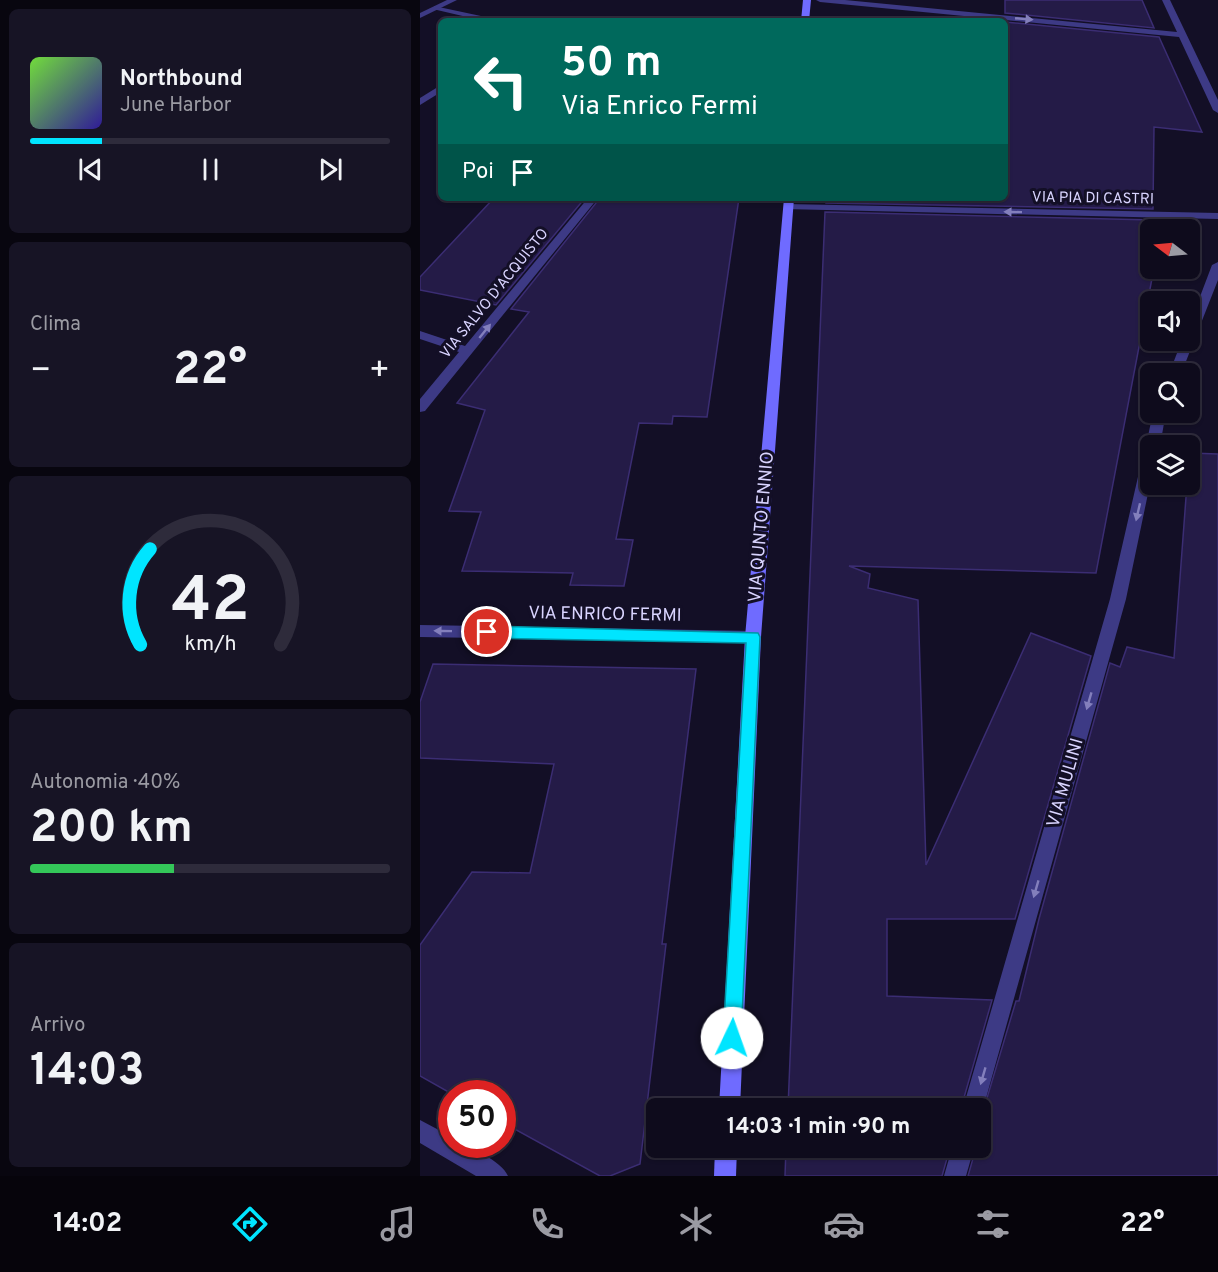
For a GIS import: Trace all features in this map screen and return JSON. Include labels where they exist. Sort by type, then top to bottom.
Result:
[{"type":"main road","points":[[805,18],[807,0]]},
{"type":"main road","name":"VIA QUNTO ENNIO","points":[[730,1098],[753,637],[788,202]]},
{"type":"main road","points":[[725,1176],[726,1158]]},
{"type":"street","points":[[420,16],[453,0]]},
{"type":"street","points":[[820,0],[1182,34]]},
{"type":"street","points":[[1166,0],[1218,110]]},
{"type":"street","points":[[437,8],[482,18]]},
{"type":"street","points":[[420,102],[438,90]]},
{"type":"street","name":"VIA SALVO D'ACQUISTO","points":[[420,408],[591,201]]},
{"type":"street","name":"VIA PIA DI CASTRI","points":[[788,202],[1218,216]]},
{"type":"street","points":[[1200,311],[1218,265]]},
{"type":"street","points":[[420,336],[468,351]]},
{"type":"street","name":"VIA MULINI","points":[[977,1098],[1118,599],[1141,495]]},
{"type":"street","name":"VIA ENRICO FERMI","points":[[420,631],[753,637]]},
{"type":"street","points":[[420,1131],[497,1176]]},
{"type":"street","points":[[955,1176],[960,1158]]},
{"type":"building","points":[[1005,0],[1142,0],[1154,28],[1005,13]]},
{"type":"building","points":[[1008,22],[1159,37],[1202,132],[1154,127],[1153,209],[826,203],[826,201],[1008,201]]},
{"type":"building","points":[[491,201],[583,201],[496,305],[420,290],[420,277]]},
{"type":"building","points":[[598,201],[739,201],[707,417],[673,416],[672,424],[639,423],[616,539],[633,540],[624,586],[570,585],[573,573],[462,571],[481,512],[449,511],[485,410],[457,403],[529,312],[511,309]]},
{"type":"building","points":[[825,212],[1140,220],[1140,279],[1152,279],[1150,291],[1140,291],[1140,342],[1096,573],[849,566],[870,574],[868,588],[918,600],[926,865],[1031,633],[1091,656],[1015,919],[887,919],[887,996],[992,1000],[964,1098],[788,1098]]},
{"type":"building","points":[[1200,453],[1218,454],[1218,1176],[968,1176],[973,1158],[991,1158],[991,1098],[987,1098],[1016,1001],[1019,1001],[1039,919],[1110,663],[1120,667],[1127,647],[1174,658],[1186,495],[1200,495]]},
{"type":"building","points":[[433,664],[696,669],[662,944],[666,944],[640,1164],[610,1176],[600,1176],[516,1130],[516,1080],[438,1080],[438,1086],[420,1076],[420,945],[472,872],[530,873],[554,764],[420,758],[420,702]]},
{"type":"building","points":[[786,1158],[947,1158],[942,1176],[785,1176]]},
{"type":"route","points":[[487,632],[753,637],[732,1038]]}]
